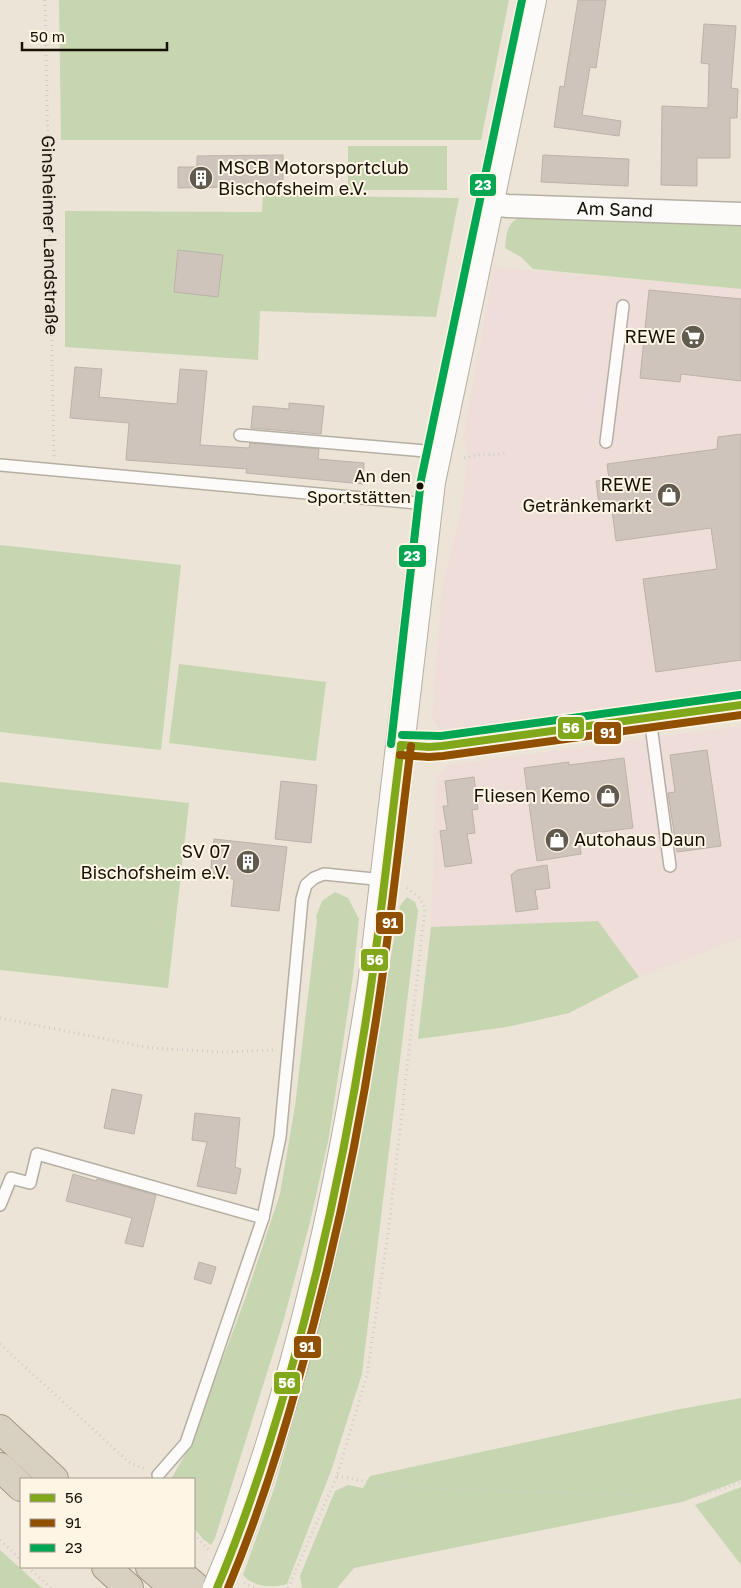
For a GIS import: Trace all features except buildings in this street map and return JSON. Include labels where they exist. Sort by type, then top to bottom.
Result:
[{"type":"highway","points":[[5,1434],[53,1478]]},
{"type":"highway","points":[[5,1434],[65,1478]]},
{"type":"highway","points":[[0,1468],[20,1486]]},
{"type":"highway","points":[[107,1568],[128,1588]]},
{"type":"highway","points":[[151,1568],[174,1588]]},
{"type":"highway","points":[[174,1568],[197,1588]]},
{"type":"main road","points":[[217,1588],[239,1535],[274,1431],[300,1340],[340,1169],[372,985],[428,504],[437,452],[532,0]]},
{"type":"street","name":"Am Sand","points":[[489,204],[741,214]]},
{"type":"street","points":[[401,745],[442,746],[741,705]]},
{"type":"lane","points":[[606,442],[623,306]]},
{"type":"lane","points":[[240,434],[437,452]]},
{"type":"lane","points":[[0,464],[428,504]]},
{"type":"lane","points":[[650,718],[670,866]]},
{"type":"lane","points":[[158,1475],[186,1443],[263,1218],[280,1137],[302,899],[306,885],[314,878],[324,874],[384,880]]},
{"type":"lane","points":[[0,1205],[11,1178],[30,1184],[38,1154],[263,1218]]},
{"type":"path","name":"Ginsheimer Landstraße","points":[[45,0],[54,470]]},
{"type":"path","points":[[464,458],[481,454],[495,455],[507,453]]},
{"type":"path","points":[[288,1588],[338,1476],[367,1375],[389,1228],[425,908],[420,898],[409,888],[384,880]]},
{"type":"path","points":[[0,1018],[151,1048],[222,1052],[288,1049]]},
{"type":"path","points":[[0,1344],[130,1463],[158,1475]]},
{"type":"path","points":[[338,1476],[398,1487],[648,1496],[676,1499],[715,1492],[741,1482]]},
{"type":"path","points":[[0,1540],[20,1559]]},
{"type":"path","points":[[29,1568],[51,1588]]},
{"type":"shaded area","points":[[494,267],[741,289],[741,692],[450,732],[438,728],[432,718],[442,587],[462,507],[467,455],[464,433]]},
{"type":"shaded area","points":[[741,726],[741,938],[639,977],[598,921],[431,927],[436,779],[448,765]]},
{"type":"green space","points":[[59,0],[509,0],[481,140],[61,140]]},
{"type":"green space","points":[[348,146],[447,146],[447,190],[348,190]]},
{"type":"green space","points":[[263,195],[459,198],[436,317],[260,311],[258,360],[65,347],[65,211],[262,212]]},
{"type":"green space","points":[[525,214],[741,224],[741,289],[533,269],[521,257],[505,248],[509,227],[515,220]]},
{"type":"green space","points":[[0,545],[181,565],[161,750],[0,732]]},
{"type":"green space","points":[[179,664],[326,682],[316,761],[169,743]]},
{"type":"green space","points":[[0,782],[189,803],[168,988],[0,970]]},
{"type":"green space","points":[[335,892],[348,898],[359,919],[353,976],[329,1137],[310,1222],[283,1322],[215,1538],[211,1545],[195,1529],[195,1478],[172,1478],[189,1448],[244,1302],[280,1194],[295,1106],[316,917],[322,901]]},
{"type":"green space","points":[[407,897],[415,902],[418,911],[362,1374],[331,1471],[287,1584],[264,1586],[252,1582],[243,1575],[275,1486],[308,1369],[380,1016],[400,906]]},
{"type":"green space","points":[[598,921],[639,977],[569,1013],[507,1027],[418,1039],[431,927]]},
{"type":"green space","points":[[741,1398],[741,1480],[682,1502],[354,1568],[337,1588],[302,1588],[300,1576],[335,1491],[348,1485],[363,1488],[370,1476],[675,1410]]},
{"type":"green space","points":[[741,1487],[741,1565],[695,1505]]},
{"type":"green space","points":[[0,1550],[42,1588],[0,1588]]},
{"type":"transit line","name":"23","points":[[391,744],[421,480],[522,0]]},
{"type":"transit line","name":"23","points":[[402,735],[441,736],[740,695]]},
{"type":"transit line","name":"56","points":[[401,745],[442,746],[741,705]]},
{"type":"transit line","name":"91","points":[[400,755],[443,756],[741,715]]},
{"type":"transit line","name":"56","points":[[217,1588],[248,1507],[275,1425],[303,1327],[333,1199],[358,1069],[370,991],[401,745]]},
{"type":"transit line","name":"91","points":[[228,1588],[258,1509],[284,1429],[312,1331],[343,1202],[368,1070],[380,991],[411,746]]},
{"type":"place","name":"MSCB Motorsportclub Bischofsheim e.V.","points":[[201,178]]},
{"type":"place","name":"REWE","points":[[693,337]]},
{"type":"place","name":"An den Sportstätten","points":[[420,486]]},
{"type":"place","name":"REWE Getränkemarkt","points":[[669,495]]},
{"type":"place","name":"Fliesen Kemo","points":[[608,796]]},
{"type":"place","name":"Autohaus Daun","points":[[557,840]]},
{"type":"place","name":"SV 07 Bischofsheim e.V.","points":[[248,862]]}]
